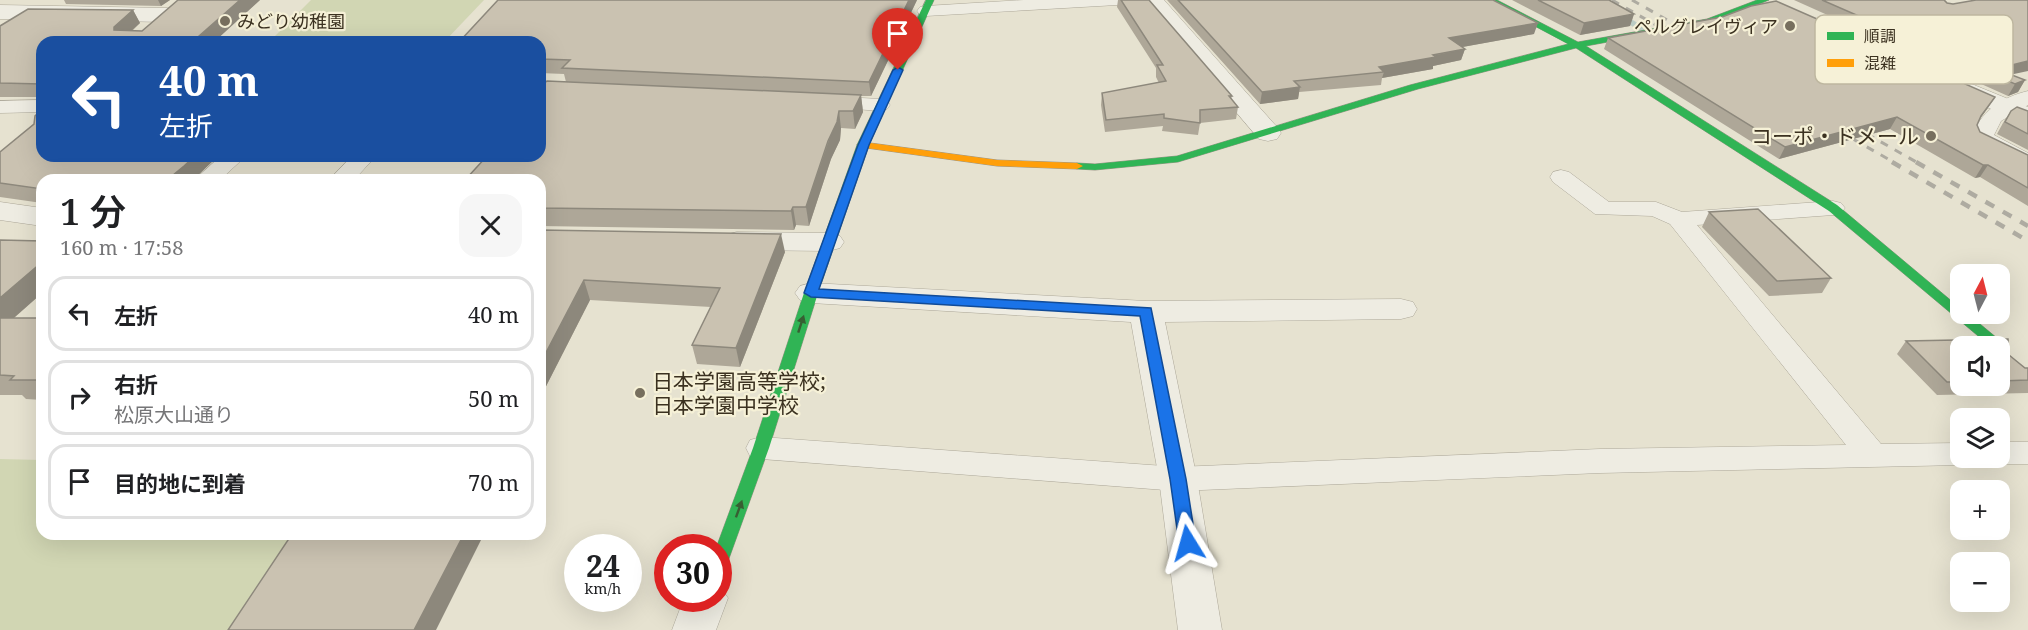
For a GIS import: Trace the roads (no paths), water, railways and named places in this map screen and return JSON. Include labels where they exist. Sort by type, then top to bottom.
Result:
[{"type":"street","points":[[143,35],[186,0]]},
{"type":"street","points":[[1152,0],[1268,133]]},
{"type":"street","points":[[1490,0],[1577,45],[1833,208],[1986,336]]},
{"type":"street","points":[[863,145],[997,163],[1095,167],[1178,159],[1414,87],[1577,45],[1709,21],[1765,0]]},
{"type":"street","points":[[729,534],[762,448],[811,293],[863,145],[928,5]]},
{"type":"street","points":[[0,12],[167,15]]},
{"type":"street","points":[[1954,84],[2028,117]]},
{"type":"street","points":[[0,211],[36,216]]},
{"type":"street","points":[[714,240],[829,242]]},
{"type":"street","points":[[811,293],[1146,312],[1401,309]]},
{"type":"street","points":[[1146,312],[1178,479],[1200,630]]},
{"type":"street","points":[[694,630],[701,612]]},
{"type":"lane","points":[[928,5],[1117,0]]},
{"type":"lane","points":[[2028,98],[2006,107],[1985,124],[1982,138],[2028,162]]},
{"type":"lane","points":[[810,102],[880,105]]},
{"type":"lane","points":[[0,107],[36,118]]},
{"type":"lane","points":[[213,174],[228,162]]},
{"type":"lane","points":[[347,174],[359,162]]},
{"type":"lane","points":[[1561,177],[1603,209],[1656,209],[1679,219],[1872,455]]},
{"type":"lane","points":[[1679,219],[1833,208]]},
{"type":"lane","points":[[762,448],[1178,479],[1600,461],[1950,454]]},
{"type":"lane","points":[[2010,453],[2028,453]]},
{"type":"waterway","points":[[1594,0],[1654,36]]},
{"type":"railway","points":[[1612,0],[1675,36]]},
{"type":"railway","points":[[1632,0],[1692,34]]},
{"type":"railway","points":[[1853,126],[1918,163]]},
{"type":"railway","points":[[1839,131],[1895,163]]},
{"type":"railway","points":[[1892,162],[2028,241]]},
{"type":"railway","points":[[1916,162],[2028,226]]},
{"type":"place","name":"みどり幼稚園","points":[[225,21]]},
{"type":"place","name":"ペルグレイヴィア","points":[[1790,26]]},
{"type":"place","name":"コーポ・ドメール","points":[[1931,136]]},
{"type":"place","name":"日本学園高等学校; 日本学園中学校","points":[[640,393]]}]
